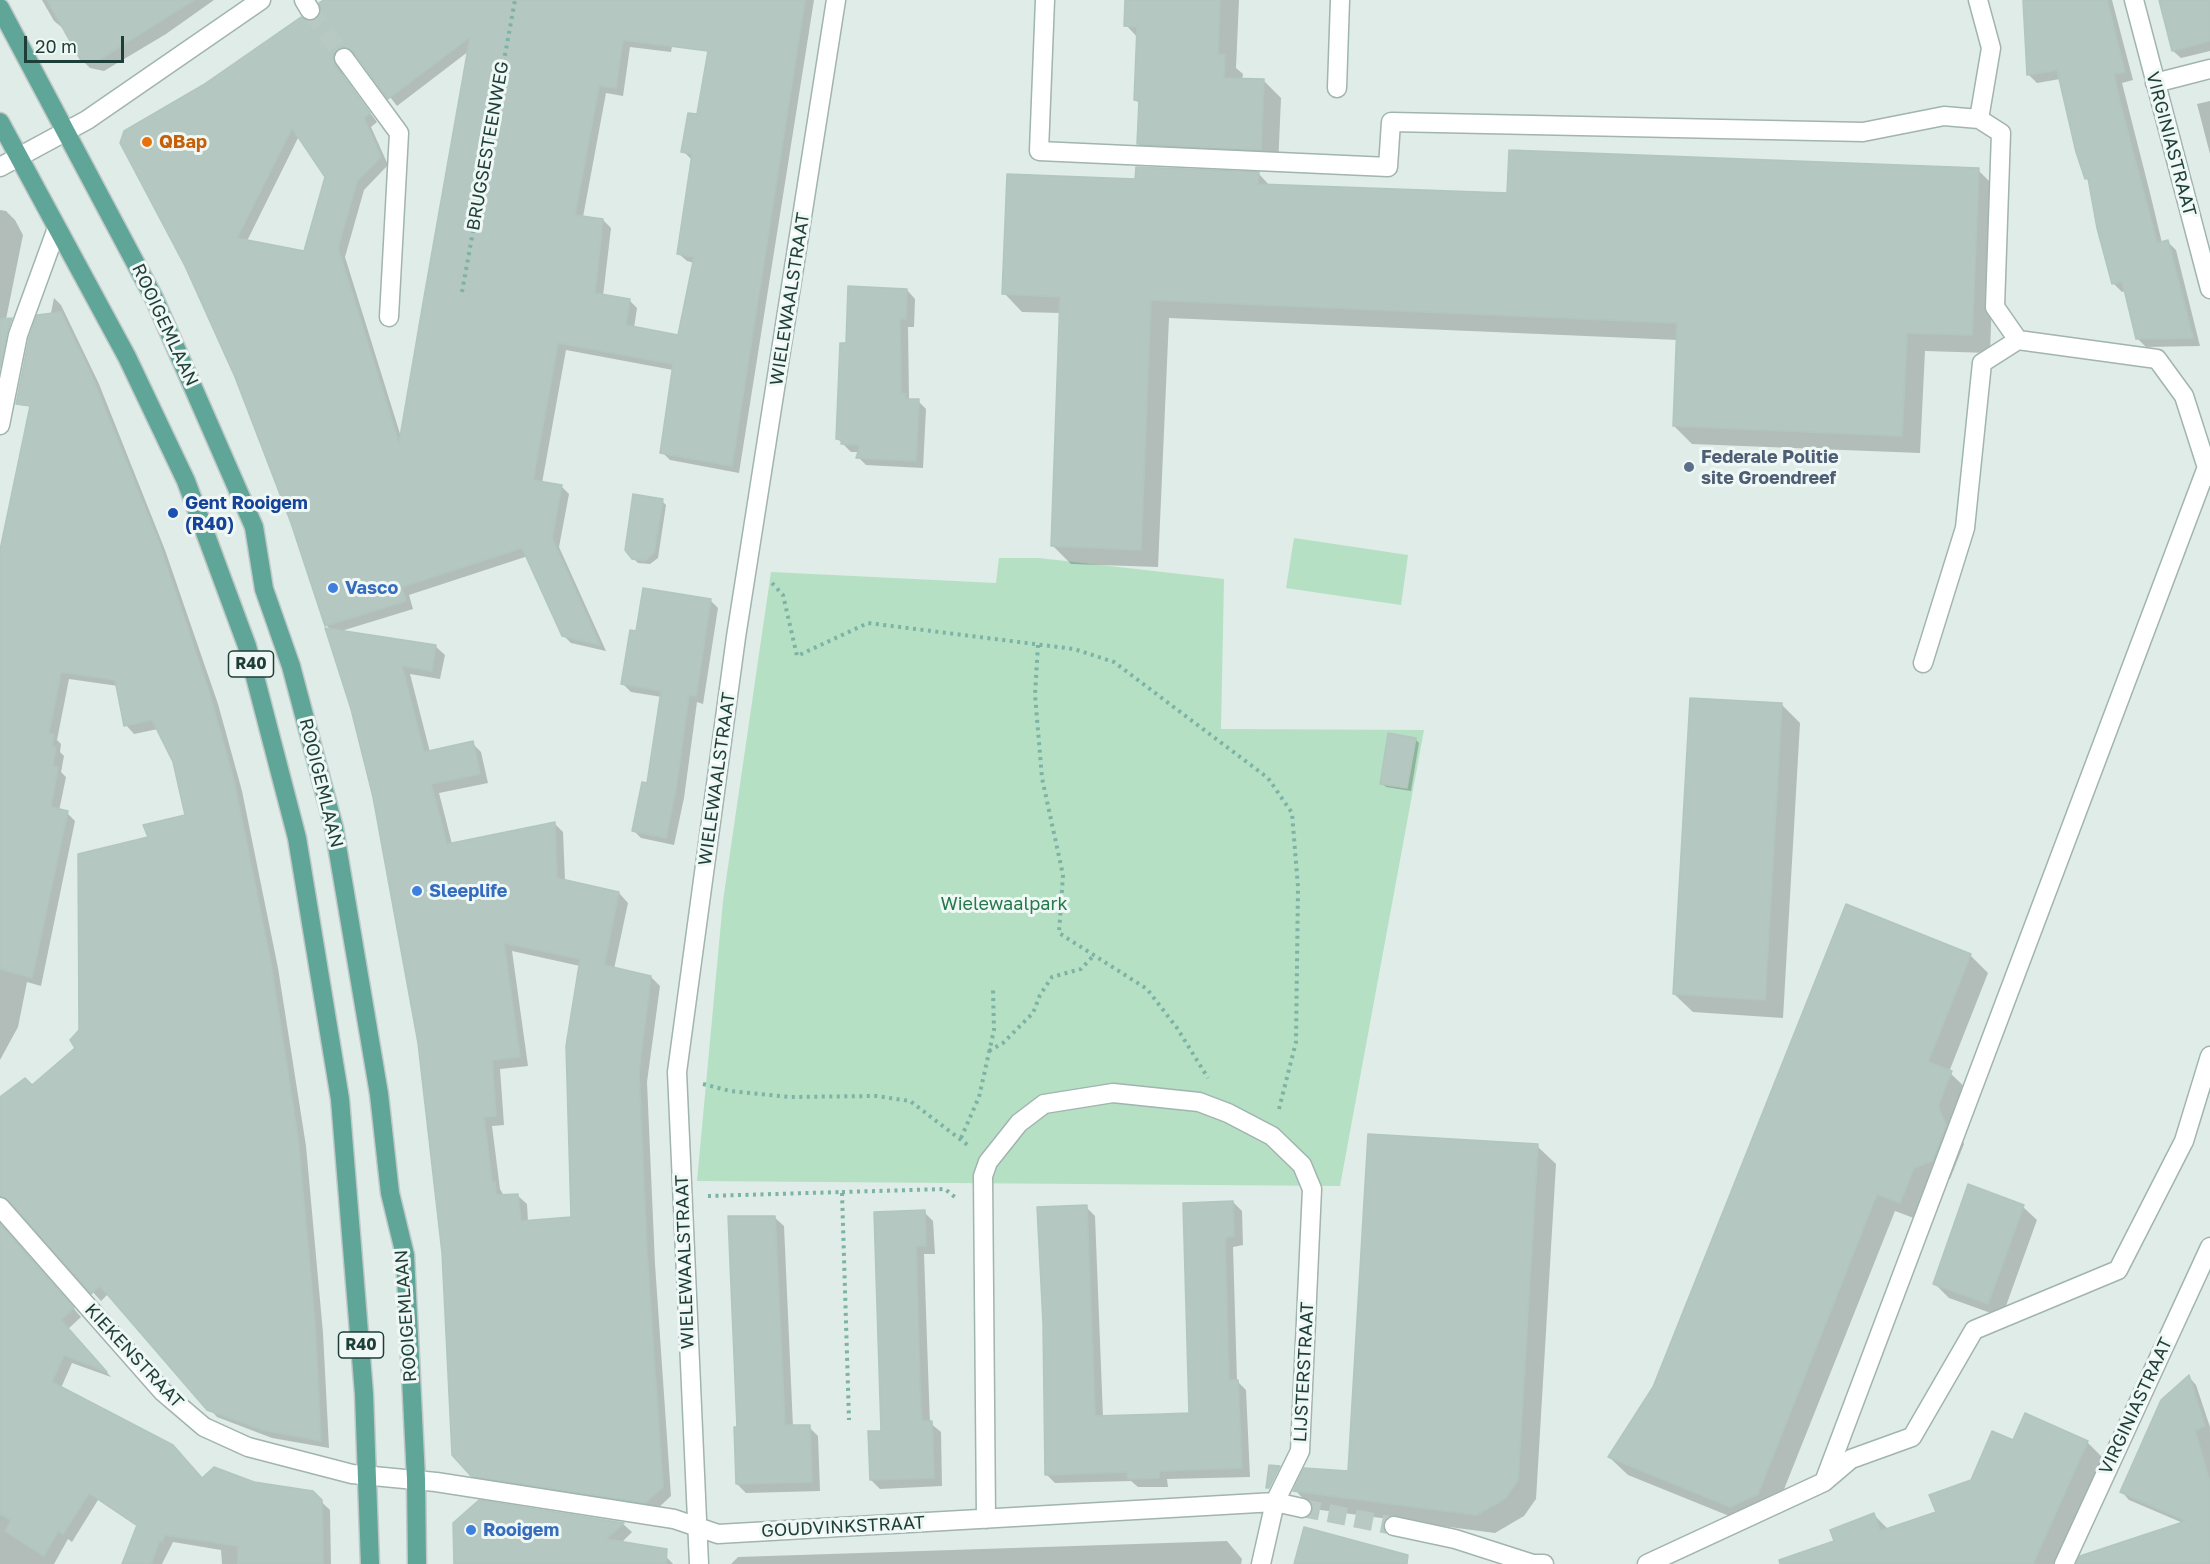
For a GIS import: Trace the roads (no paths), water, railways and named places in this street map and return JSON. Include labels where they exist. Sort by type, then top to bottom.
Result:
[{"type":"main road","name":"ROOIGEMLAAN","points":[[0,8],[67,130],[154,298],[254,527],[264,588],[291,666],[334,828],[379,1094],[390,1193],[405,1255],[416,1479],[417,1564]]},
{"type":"main road","name":"ROOIGEMLAAN","points":[[0,122],[127,357],[186,481],[247,646],[297,838],[340,1099],[352,1224],[368,1477],[370,1564]]},
{"type":"street","points":[[0,167],[67,130],[161,71],[261,0]]},
{"type":"street","name":"WIELEWAALSTRAAT","points":[[699,1564],[695,1527],[677,1078],[736,637],[836,0]]},
{"type":"street","points":[[1045,0],[1039,151],[1388,167],[1391,122],[1863,132],[1944,116],[1979,119],[2001,133],[1995,307],[2018,340]]},
{"type":"street","points":[[1337,88],[1340,0]]},
{"type":"street","points":[[1978,0],[1991,48],[1979,119]]},
{"type":"street","name":"VIRGINIASTRAAT","points":[[2134,0],[2210,289]]},
{"type":"street","points":[[344,58],[399,133],[389,317]]},
{"type":"street","points":[[2155,83],[2210,69]]},
{"type":"street","points":[[0,425],[18,335],[57,228]]},
{"type":"street","points":[[1824,1482],[2208,472],[2184,396],[2157,359],[2018,340],[1982,363],[1965,528],[1923,663]]},
{"type":"street","points":[[1647,1564],[1824,1482],[1851,1459],[1912,1437],[1974,1330],[2118,1270],[2184,1141],[2210,1056]]},
{"type":"street","name":"LIJSTERSTRAAT","points":[[986,1520],[983,1176],[988,1162],[1019,1123],[1044,1104],[1124,1093],[1199,1102],[1228,1113],[1272,1136],[1302,1165],[1311,1189],[1300,1451],[1275,1502],[1261,1564]]},
{"type":"street","name":"KIEKENSTRAAT","points":[[0,1207],[162,1392],[204,1427],[248,1447],[368,1477]]},
{"type":"street","name":"VIRGINIASTRAAT","points":[[2064,1564],[2203,1276],[2210,1247]]},
{"type":"street","points":[[368,1477],[416,1479]]},
{"type":"street","name":"GOUDVINKSTRAAT","points":[[416,1479],[674,1520],[718,1534],[1275,1502],[1302,1508]]},
{"type":"street","points":[[1394,1526],[1455,1539],[1533,1564],[1544,1564]]},
{"type":"tunnel","points":[[310,10],[344,58]]},
{"type":"tunnel","points":[[1302,1508],[1394,1526]]},
{"type":"place","name":"QBap","points":[[147,142]]},
{"type":"place","name":"Federale Politie site Groendreef","points":[[1689,467]]},
{"type":"place","name":"Gent Rooigem (R40)","points":[[173,513]]},
{"type":"place","name":"Vasco","points":[[333,588]]},
{"type":"place","name":"Sleeplife","points":[[417,891]]},
{"type":"place","name":"Rooigem","points":[[471,1530]]},
{"type":"park label","name":"Wielewaalpark","points":[[1004,904]]}]
